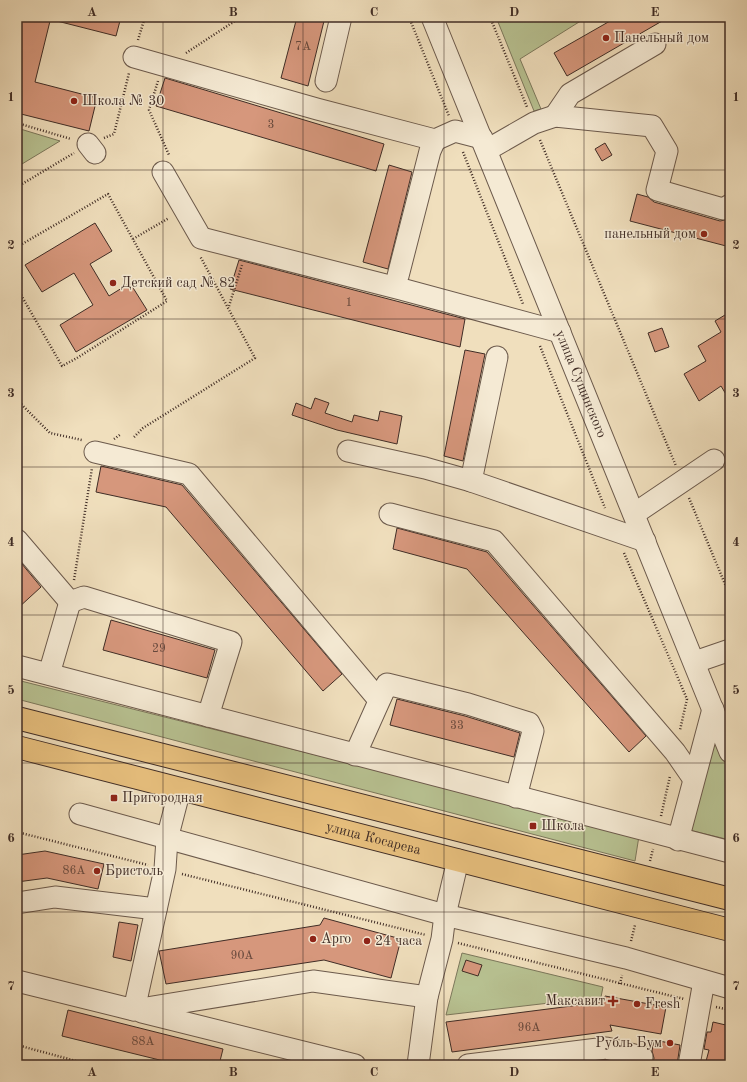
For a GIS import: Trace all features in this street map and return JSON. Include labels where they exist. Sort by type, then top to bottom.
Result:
[{"type":"main road","name":"улица Косарева","points":[[17,718],[730,899]]},
{"type":"main road","name":"улица Косарева","points":[[19,752],[180,789],[730,930]]},
{"type":"street","points":[[326,81],[341,17]]},
{"type":"street","name":"улица Сущинского","points":[[432,17],[730,752]]},
{"type":"street","points":[[555,116],[570,94],[655,44]]},
{"type":"street","points":[[134,57],[435,140],[455,131],[484,144],[555,116],[652,126],[667,152],[657,190],[722,209],[730,206]]},
{"type":"street","points":[[398,276],[430,151],[435,140]]},
{"type":"street","points":[[167,166],[184,210],[201,238],[246,251],[401,289],[532,326],[560,332]]},
{"type":"street","points":[[471,481],[497,357]]},
{"type":"street","points":[[95,448],[189,474],[379,700]]},
{"type":"street","points":[[348,451],[425,468],[471,481],[645,541]]},
{"type":"street","points":[[634,514],[714,460]]},
{"type":"street","points":[[390,514],[494,541],[675,752],[693,778]]},
{"type":"street","points":[[17,540],[70,602]]},
{"type":"street","points":[[70,602],[84,597],[231,642],[208,716]]},
{"type":"street","points":[[49,674],[70,602]]},
{"type":"street","points":[[694,662],[730,650]]},
{"type":"street","points":[[17,666],[678,840],[730,852]]},
{"type":"street","points":[[355,755],[387,684],[468,704],[529,723],[533,731],[516,797]]},
{"type":"street","points":[[678,840],[693,778],[713,709]]},
{"type":"street","points":[[134,1010],[165,869],[167,839],[180,789]]},
{"type":"street","points":[[80,814],[445,915],[626,958],[730,988]]},
{"type":"street","points":[[422,1064],[427,997],[442,939],[445,915],[458,860]]},
{"type":"street","points":[[17,903],[55,897],[156,909]]},
{"type":"street","points":[[17,980],[355,1065]]},
{"type":"street","points":[[134,1010],[313,981],[427,997]]},
{"type":"street","points":[[689,1065],[704,981]]},
{"type":"street","points":[[468,1065],[606,1048],[642,1057],[641,1065]]},
{"type":"path","points":[[17,187],[92,149],[114,134],[145,17]]},
{"type":"path","points":[[167,166],[149,110],[164,66],[241,17]]},
{"type":"path","points":[[409,17],[614,531],[687,699],[661,817]]},
{"type":"path","points":[[490,17],[730,596]]},
{"type":"path","points":[[17,122],[92,149]]},
{"type":"path","points":[[17,247],[108,194],[168,301],[62,366],[17,288]]},
{"type":"path","points":[[133,240],[184,210]]},
{"type":"path","points":[[228,307],[246,251]]},
{"type":"path","points":[[134,437],[143,428],[255,358],[199,254]]},
{"type":"path","points":[[17,400],[50,433],[95,448],[121,434]]},
{"type":"path","points":[[70,602],[95,448]]},
{"type":"path","points":[[17,832],[730,1010]]},
{"type":"path","points":[[17,1046],[91,1065]]},
{"type":"green space","points":[[496,17],[587,17],[520,59],[541,109],[534,111]]},
{"type":"green space","points":[[17,128],[60,141],[17,167]]},
{"type":"green space","points":[[17,680],[639,836],[635,861],[17,699]]},
{"type":"green space","points":[[715,727],[730,764],[730,840],[689,830]]},
{"type":"green space","points":[[462,953],[603,987],[601,997],[446,1015]]},
{"type":"building","points":[[22,17],[51,17],[35,82],[97,98],[89,131],[17,113],[17,35]]},
{"type":"building","points":[[57,17],[121,17],[116,36],[57,21]]},
{"type":"building","points":[[297,17],[325,17],[308,86],[281,78]]},
{"type":"building","name":"Панельный дом","points":[[617,17],[669,17],[567,76],[554,53]]},
{"type":"building","points":[[165,78],[384,144],[376,171],[156,106]]},
{"type":"building","points":[[605,143],[612,155],[602,161],[595,149]]},
{"type":"building","points":[[389,165],[412,172],[388,269],[363,262]]},
{"type":"building","name":"панельный дом","points":[[637,194],[648,197],[654,202],[720,221],[730,219],[730,247],[630,221]]},
{"type":"building","points":[[95,223],[112,251],[90,264],[109,296],[130,283],[147,310],[76,352],[60,325],[93,305],[74,273],[42,292],[25,265]]},
{"type":"building","points":[[239,260],[465,319],[460,347],[230,289]]},
{"type":"building","points":[[730,312],[730,401],[721,386],[699,401],[684,374],[706,361],[698,346],[721,332],[715,321]]},
{"type":"building","points":[[662,328],[669,347],[655,352],[648,333]]},
{"type":"building","points":[[465,350],[485,354],[463,461],[444,456]]},
{"type":"building","points":[[315,398],[329,403],[325,413],[352,422],[354,415],[378,421],[380,411],[402,416],[397,444],[337,430],[292,415],[296,403],[311,409]]},
{"type":"building","points":[[101,466],[182,485],[342,674],[323,691],[166,507],[96,492]]},
{"type":"building","points":[[397,528],[487,552],[646,736],[629,752],[467,569],[393,549]]},
{"type":"building","points":[[17,558],[41,587],[17,609]]},
{"type":"building","points":[[111,620],[215,650],[207,678],[103,650]]},
{"type":"building","points":[[397,699],[465,716],[520,733],[514,757],[390,725]]},
{"type":"building","points":[[45,851],[104,864],[98,889],[47,878],[17,882],[17,855]]},
{"type":"building","points":[[324,918],[401,939],[391,978],[324,960],[166,984],[159,951],[320,925]]},
{"type":"building","points":[[119,922],[138,925],[131,961],[113,957]]},
{"type":"building","points":[[466,960],[482,965],[478,976],[462,971]]},
{"type":"building","points":[[605,996],[666,1007],[661,1034],[610,1025],[612,1031],[452,1052],[446,1022],[603,1002]]},
{"type":"building","points":[[68,1010],[223,1049],[219,1065],[180,1065],[62,1036]]},
{"type":"building","points":[[713,1022],[730,1026],[730,1065],[705,1065],[709,1050],[704,1049],[707,1032],[711,1032]]},
{"type":"building","points":[[654,1040],[680,1045],[677,1065],[653,1065],[654,1058],[652,1051]]},
{"type":"place","name":"Панельный дом","points":[[606,38]]},
{"type":"place","name":"Школа № 30","points":[[74,101]]},
{"type":"place","name":"панельный дом","points":[[704,234]]},
{"type":"place","name":"Детский сад № 82","points":[[113,283]]},
{"type":"place","name":"Пригородная","points":[[114,798]]},
{"type":"place","name":"Школа","points":[[533,826]]},
{"type":"place","name":"Бристоль","points":[[97,871]]},
{"type":"place","name":"Арго","points":[[313,939]]},
{"type":"place","name":"24 часа","points":[[367,941]]},
{"type":"place","name":"Максавит","points":[[613,1001]]},
{"type":"place","name":"Fresh","points":[[637,1004]]},
{"type":"place","name":"Рубль Бум","points":[[670,1043]]}]
